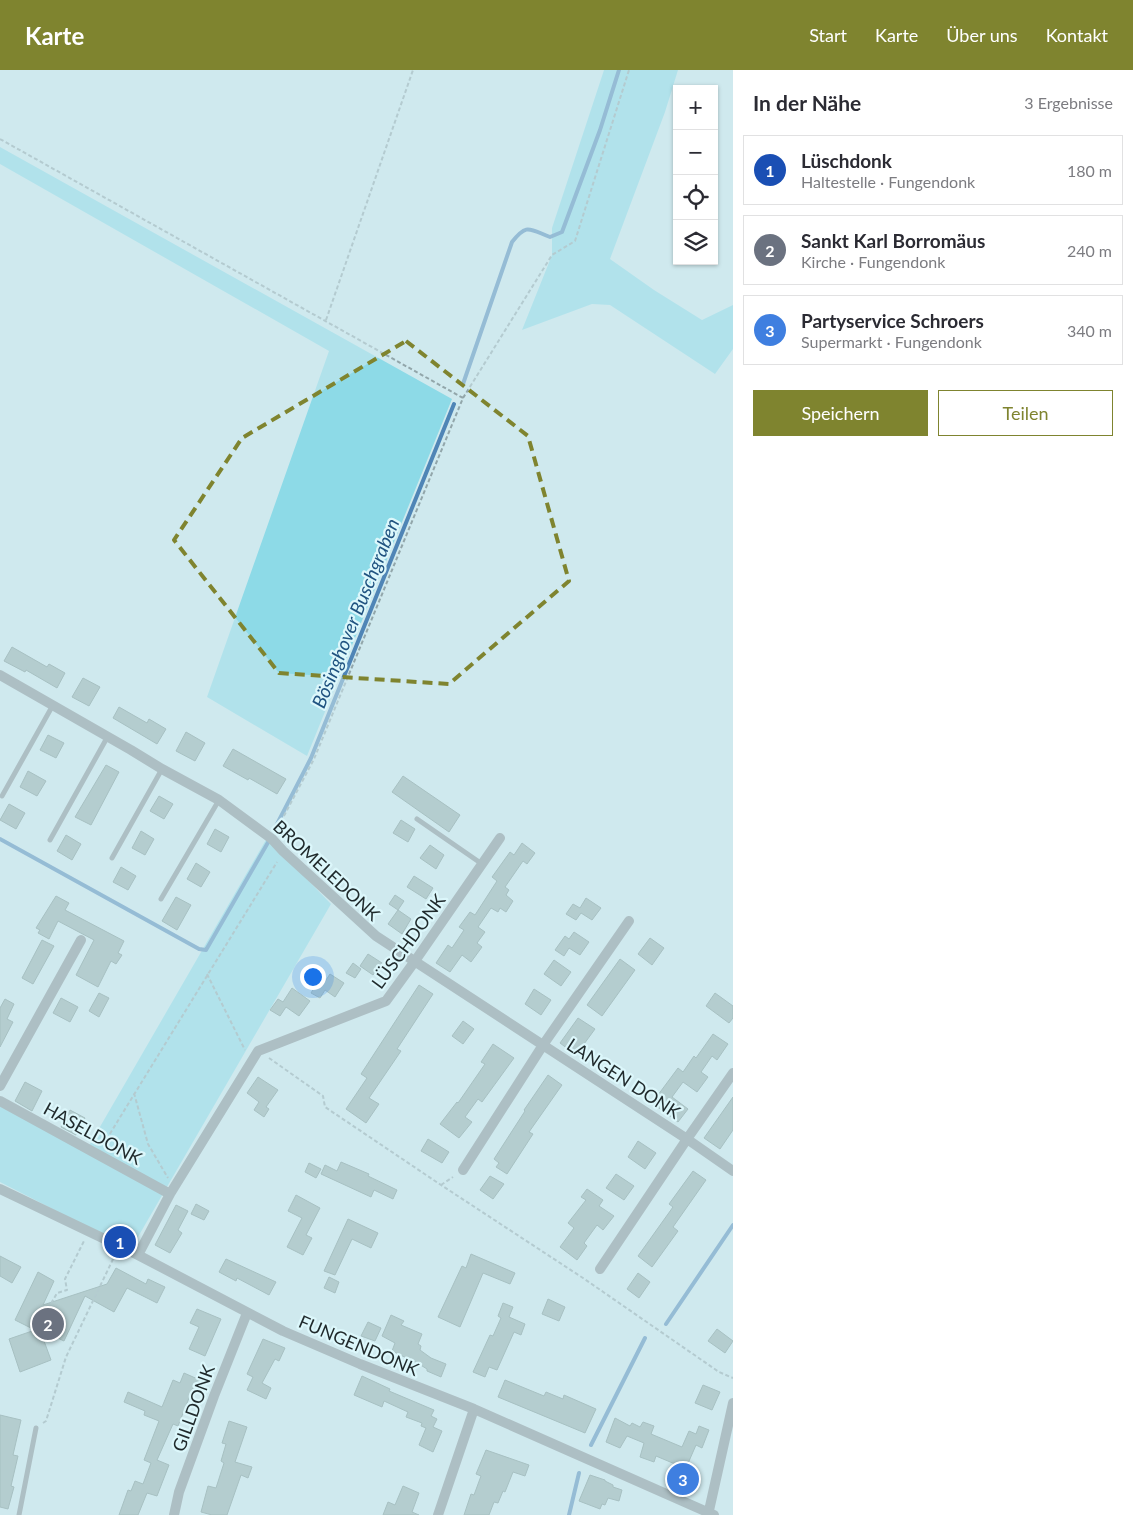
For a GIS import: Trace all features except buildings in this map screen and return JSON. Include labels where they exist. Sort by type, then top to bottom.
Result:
[{"type":"street","name":"BROMELEDONK","points":[[0,675],[219,800],[272,838],[283,851],[376,936],[415,961]]},
{"type":"street","name":"LÜSCHDONK","points":[[258,1051],[386,1001],[500,838]]},
{"type":"street","name":"LANGEN DONK","points":[[463,1170],[543,1045],[629,921]]},
{"type":"street","points":[[0,1086],[81,940]]},
{"type":"street","name":"LANGEN DONK","points":[[415,961],[733,1171]]},
{"type":"street","points":[[138,1255],[172,1191],[258,1051]]},
{"type":"street","name":"LANGEN DONK","points":[[600,1269],[733,1073]]},
{"type":"street","name":"HASELDONK","points":[[0,1100],[172,1191]]},
{"type":"street","name":"FUNGENDONK","points":[[0,1189],[138,1255],[283,1331],[474,1409],[710,1514]]},
{"type":"street","name":"GILLDONK","points":[[174,1515],[180,1492],[211,1405],[247,1313]]},
{"type":"street","points":[[710,1514],[733,1403]]},
{"type":"street","points":[[438,1515],[474,1409]]},
{"type":"lane","points":[[2,796],[53,705]]},
{"type":"lane","points":[[50,840],[108,736]]},
{"type":"lane","points":[[112,858],[162,769]]},
{"type":"lane","points":[[161,898],[219,800]]},
{"type":"lane","points":[[417,819],[482,864]]},
{"type":"lane","points":[[19,1515],[36,1428]]},
{"type":"path","points":[[326,320],[413,70]]},
{"type":"path","points":[[272,838],[314,759],[463,398],[552,255],[575,241],[629,70]]},
{"type":"path","points":[[0,139],[463,398]]},
{"type":"path","points":[[98,1153],[283,851]]},
{"type":"path","points":[[207,974],[239,1038]]},
{"type":"path","points":[[258,1051],[323,1096],[325,1107],[583,1278],[719,1372],[733,1378]]},
{"type":"path","points":[[134,1093],[148,1144],[172,1191]]},
{"type":"path","points":[[441,1185],[463,1170]]},
{"type":"path","points":[[48,1309],[57,1293],[67,1290],[65,1279],[89,1233]]},
{"type":"path","points":[[36,1428],[46,1421],[66,1357],[119,1246]]},
{"type":"highlighted area","points":[[406,341],[528,436],[569,581],[449,684],[279,673],[174,540],[242,438]]},
{"type":"shaded area","points":[[604,70],[678,70],[665,112],[610,259],[654,290],[702,320],[733,305],[733,349],[715,374],[610,305],[592,304],[522,330],[552,255],[552,228]]},
{"type":"shaded area","points":[[0,147],[452,399],[307,756],[207,697],[329,351],[0,164]]},
{"type":"shaded area","points":[[267,838],[331,904],[131,1249],[0,1182],[0,1106],[86,1151]]},
{"type":"waterway","name":"Bösinghover Buschgraben","points":[[463,384],[512,242],[521,232],[529,229],[550,237],[562,232],[600,130],[619,70]]},
{"type":"waterway","name":"Bösinghover Buschgraben","points":[[274,830],[311,758],[454,404]]},
{"type":"waterway","name":"Bösinghover Buschgraben","points":[[0,839],[199,949],[206,950],[270,839]]},
{"type":"waterway","points":[[666,1324],[733,1225]]},
{"type":"waterway","points":[[591,1445],[645,1338]]},
{"type":"waterway","points":[[569,1515],[579,1473]]},
{"type":"place","name":"Lüschdonk","points":[[120,1242]]},
{"type":"place","name":"Sankt Karl Borromäus","points":[[48,1324]]},
{"type":"place","name":"Partyservice Schroers","points":[[683,1479]]}]
